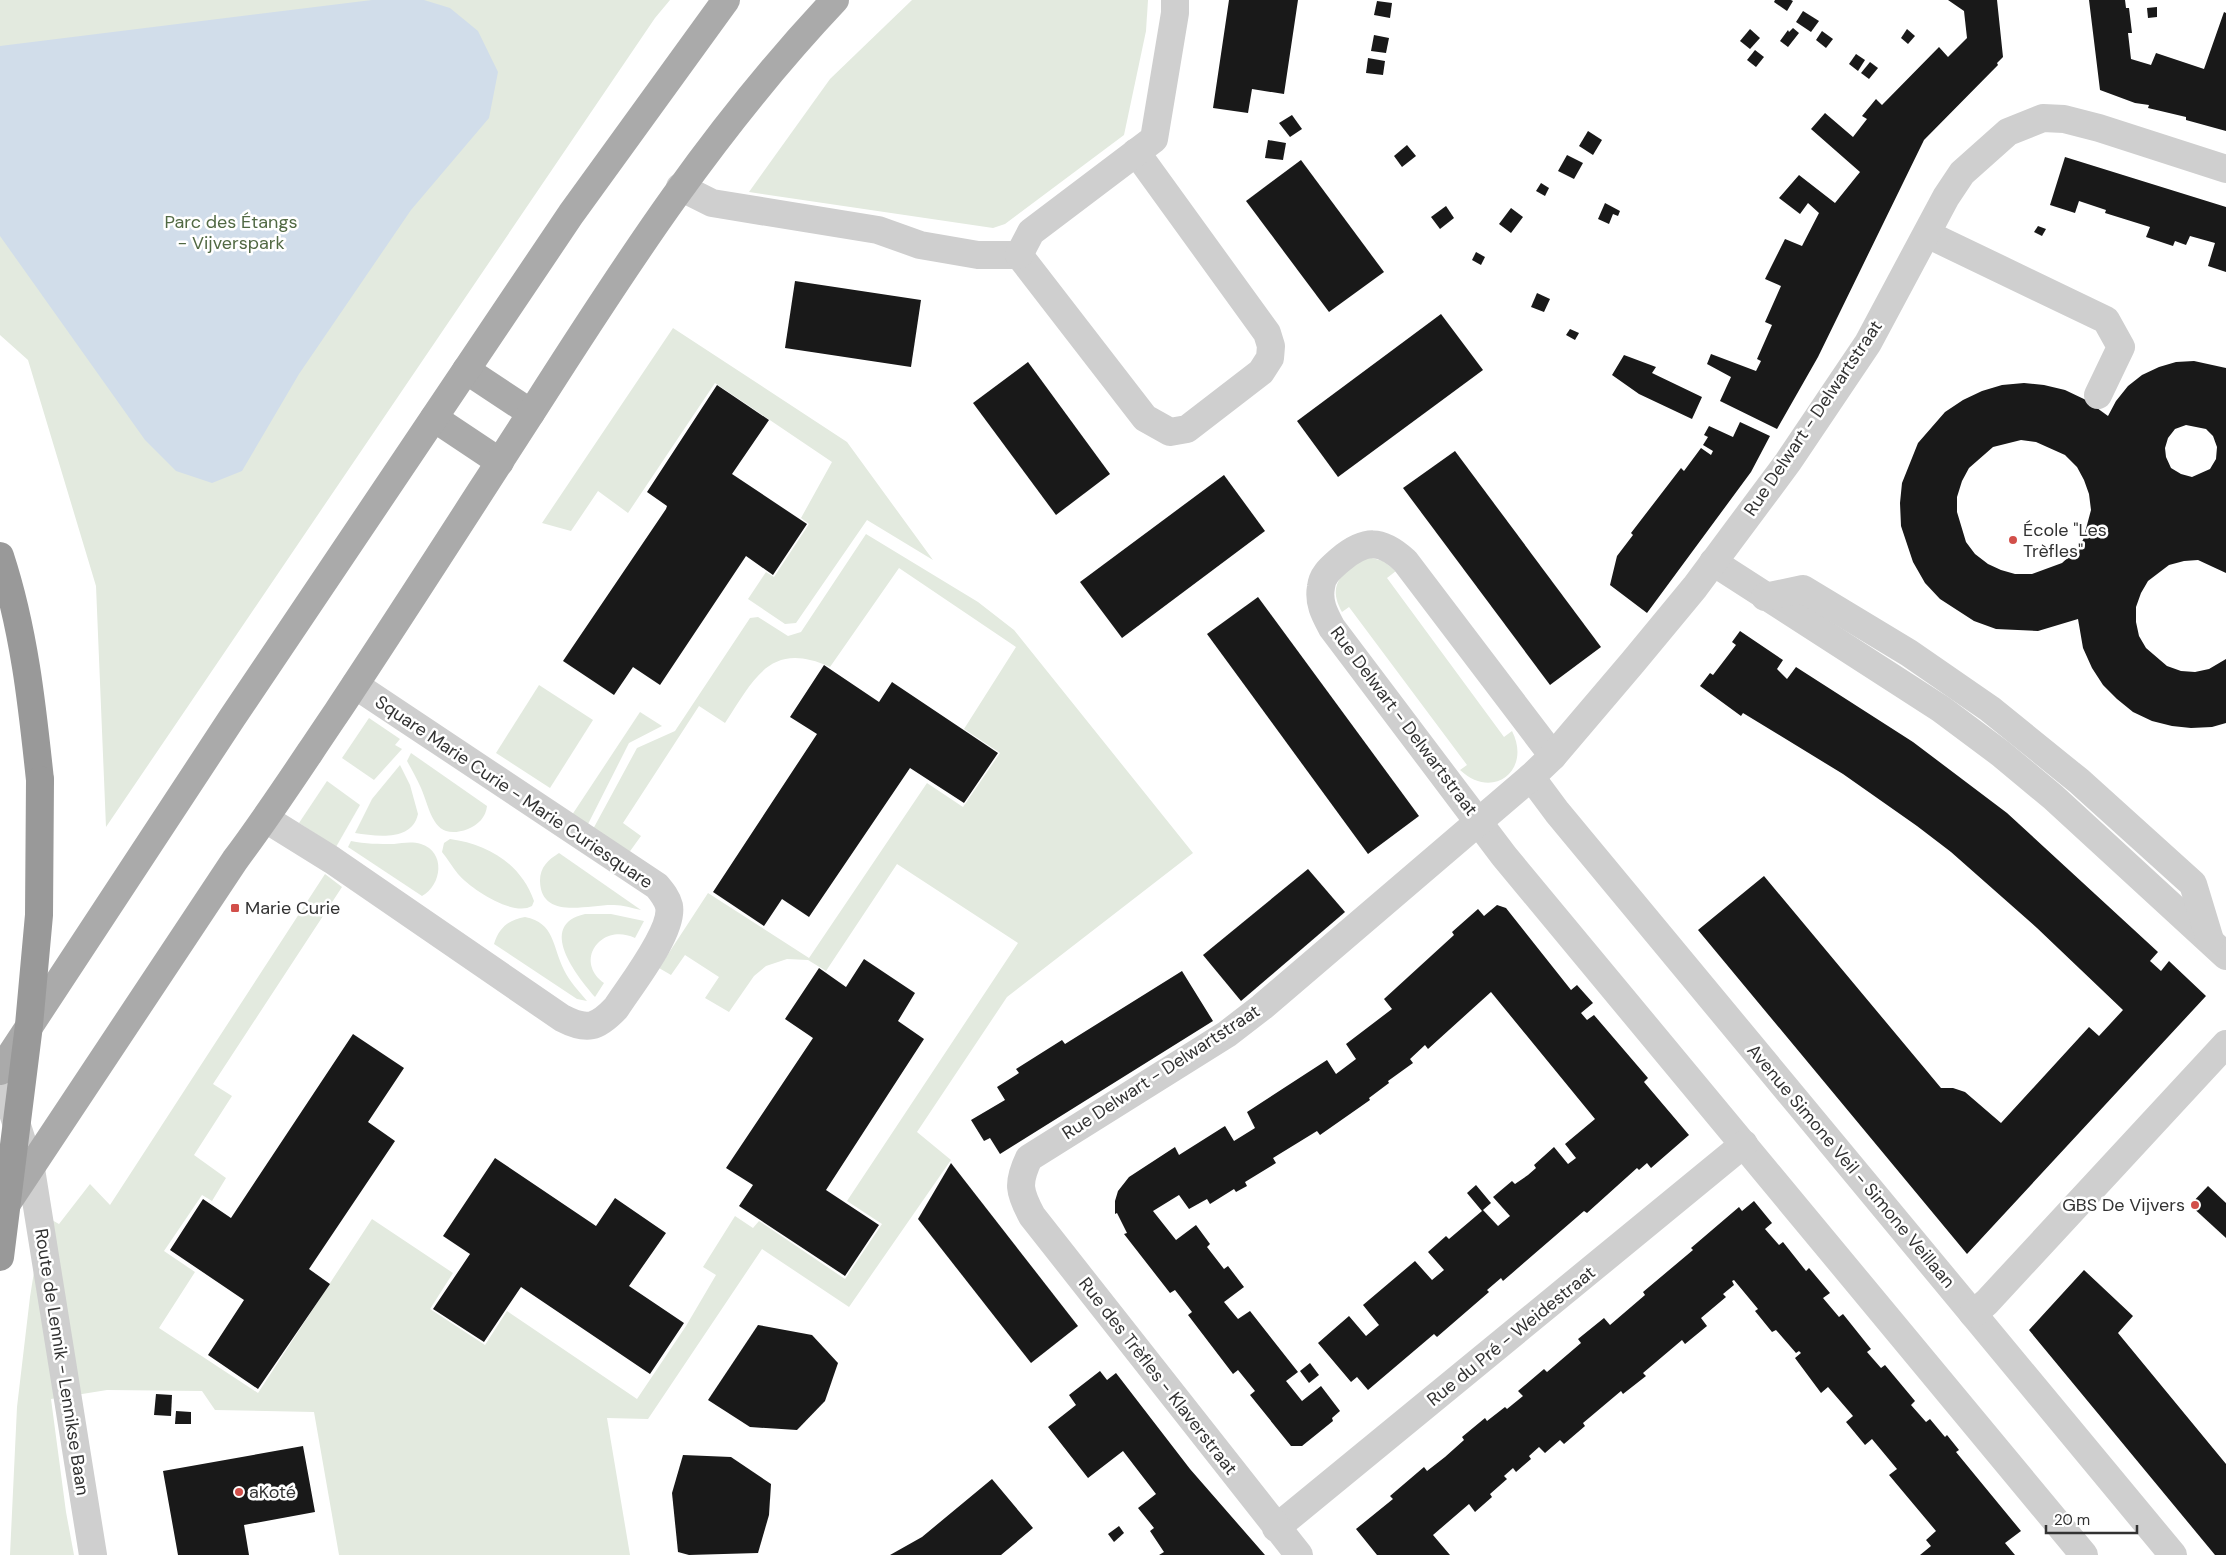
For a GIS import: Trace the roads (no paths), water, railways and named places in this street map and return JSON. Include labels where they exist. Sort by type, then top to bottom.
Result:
[{"type":"highway","points":[[0,556],[10,588],[29,672],[40,780],[39,914],[28,1025],[0,1257]]},
{"type":"main road","points":[[0,1072],[232,718],[571,214],[726,0]]},
{"type":"main road","points":[[0,1214],[235,860],[266,819],[500,462],[632,255],[680,187],[762,81],[835,0]]},
{"type":"main road","points":[[466,370],[531,413]]},
{"type":"main road","points":[[434,418],[500,462]]},
{"type":"street","points":[[1019,255],[1030,232],[1154,139],[1176,13],[1175,0]]},
{"type":"street","name":"Rue Delwart - Delwartstraat","points":[[1021,1195],[1021,1175],[1029,1158],[1227,1034],[1262,1007],[1531,777],[1553,756],[1633,662],[1713,562],[1788,462],[1868,343],[1926,234],[1962,173],[2008,132],[2042,118],[2064,119],[2099,128],[2226,170]]},
{"type":"street","points":[[1019,255],[1145,418],[1157,427],[1170,432],[1187,430],[1261,372],[1270,358],[1271,346],[1268,333],[1136,152]]},
{"type":"street","points":[[680,187],[712,203],[878,230],[920,245],[978,255],[1019,255]]},
{"type":"street","points":[[1926,234],[2106,320],[2121,347],[2098,395]]},
{"type":"street","name":"Rue Delwart - Delwartstraat","points":[[1479,821],[1332,628],[1321,605],[1320,589],[1322,578],[1329,569],[1361,546],[1382,545],[1395,551],[1405,561],[1553,756]]},
{"type":"street","points":[[1713,562],[1940,709],[2000,753],[2053,797],[2218,949]]},
{"type":"street","name":"Square Marie Curie - Marie Curiesquare","points":[[266,819],[332,860],[576,1026],[593,1027],[606,1019],[620,1002],[664,931],[669,916],[669,906],[657,886],[354,685]]},
{"type":"street","name":"Avenue Simone Veil - Simone Veillaan","points":[[1531,777],[1557,812],[2173,1555]]},
{"type":"street","points":[[1479,821],[1510,863],[2084,1555]]},
{"type":"street","points":[[1973,1314],[1987,1302],[2226,1044]]},
{"type":"street","name":"Route de Lennik - Lennikse Baan","points":[[0,1072],[31,1169],[93,1555]]},
{"type":"street","name":"Rue du Pré - Weidestraat","points":[[1276,1528],[1744,1144]]},
{"type":"street","name":"Rue des Trèfles - Klaverstraat","points":[[1021,1195],[1032,1216],[1299,1555]]},
{"type":"place","name":"École \"Les Trèfles\"","points":[[2013,540]]},
{"type":"place","name":"Marie Curie","points":[[235,908]]},
{"type":"place","name":"GBS De Vijvers","points":[[2195,1205]]},
{"type":"place","name":"aKoté","points":[[239,1492]]},
{"type":"park label","name":"Parc des Étangs - Vijverspark","points":[[231,232]]}]
